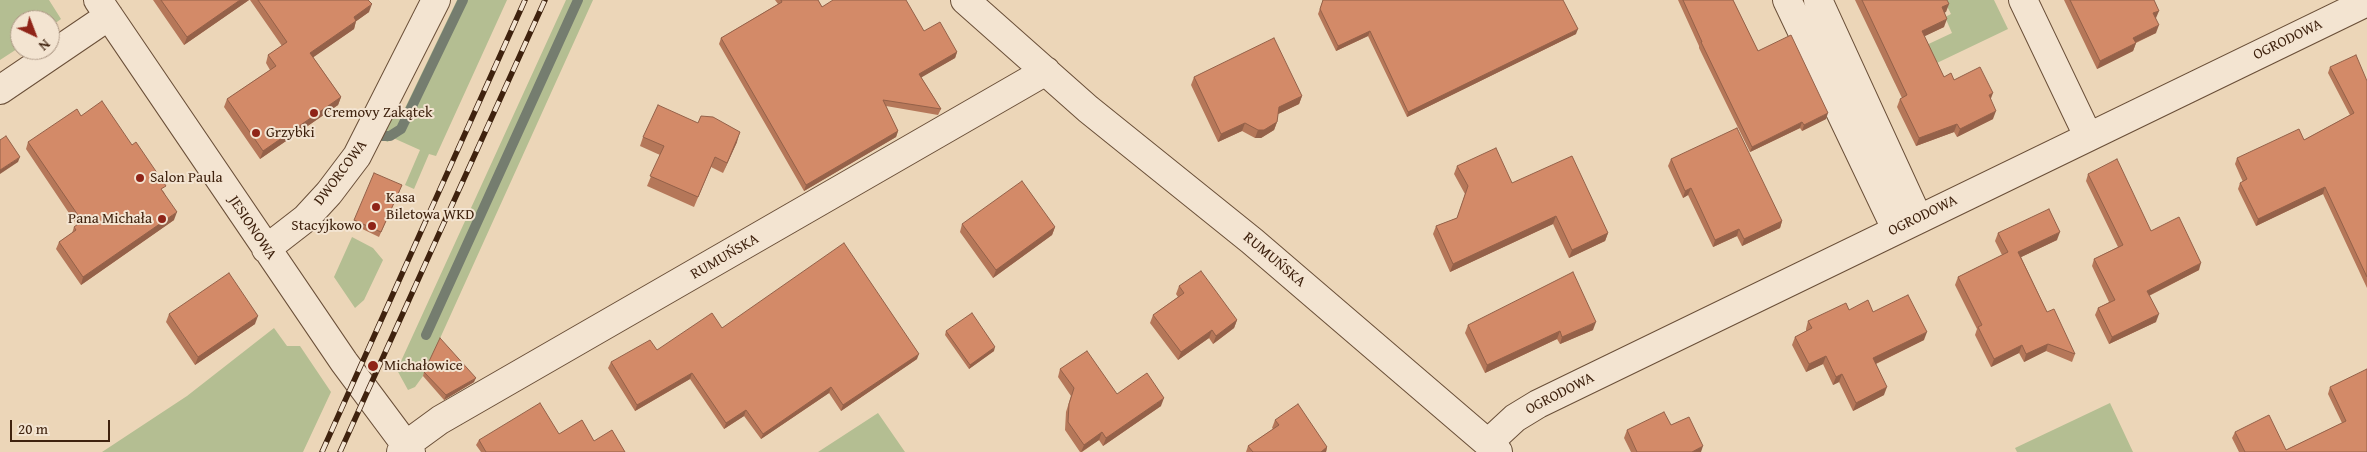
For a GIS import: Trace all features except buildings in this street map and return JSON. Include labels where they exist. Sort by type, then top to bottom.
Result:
[{"type":"street","name":"DWORCOWA","points":[[266,249],[306,218],[329,193],[357,156],[436,0]]},
{"type":"street","name":"RUMUŃSKA","points":[[965,0],[1088,108],[1267,254],[1493,447]]},
{"type":"street","points":[[1787,0],[1907,223]]},
{"type":"street","points":[[1818,0],[1907,223]]},
{"type":"street","points":[[2023,0],[2088,136]]},
{"type":"street","name":"OGRODOWA","points":[[1493,447],[1515,418],[1538,404],[1907,223],[2367,2]]},
{"type":"street","name":"JESIONOWA","points":[[103,8],[266,249],[406,450]]},
{"type":"street","points":[[0,90],[103,8]]},
{"type":"street","name":"RUMUŃSKA","points":[[406,450],[440,420],[1046,71]]},
{"type":"green space","points":[[0,0],[49,0],[55,10],[10,10],[10,54],[0,60]]},
{"type":"green space","points":[[457,0],[507,0],[436,156],[429,154],[414,189],[405,185],[420,150],[391,137],[388,142],[380,139],[389,121],[405,108]]},
{"type":"green space","points":[[566,0],[593,0],[423,376],[415,387],[408,390],[397,370]]},
{"type":"green space","points":[[1944,0],[1994,0],[2008,29],[1895,83],[1886,64],[1952,33],[1945,17],[1951,14]]},
{"type":"green space","points":[[352,237],[373,248],[383,260],[364,300],[355,308],[334,277]]},
{"type":"green space","points":[[274,328],[287,346],[300,346],[331,392],[303,452],[102,452],[187,396]]},
{"type":"green space","points":[[2110,403],[2133,452],[2017,452],[2015,448]]},
{"type":"green space","points":[[878,413],[905,452],[818,452]]},
{"type":"waterway","points":[[382,136],[390,136],[401,129],[463,0]]},
{"type":"waterway","points":[[426,335],[578,0]]},
{"type":"railway","points":[[322,452],[525,0]]},
{"type":"railway","points":[[340,452],[545,0]]},
{"type":"place","name":"Cremovy Zakątek","points":[[314,113]]},
{"type":"place","name":"Grzybki","points":[[256,133]]},
{"type":"place","name":"Salon Paula","points":[[140,178]]},
{"type":"place","name":"Kasa Biletowa WKD","points":[[376,207]]},
{"type":"place","name":"Pana Michała","points":[[162,219]]},
{"type":"place","name":"Stacyjkowo","points":[[372,226]]},
{"type":"place","name":"Michałowice","points":[[373,366]]}]
